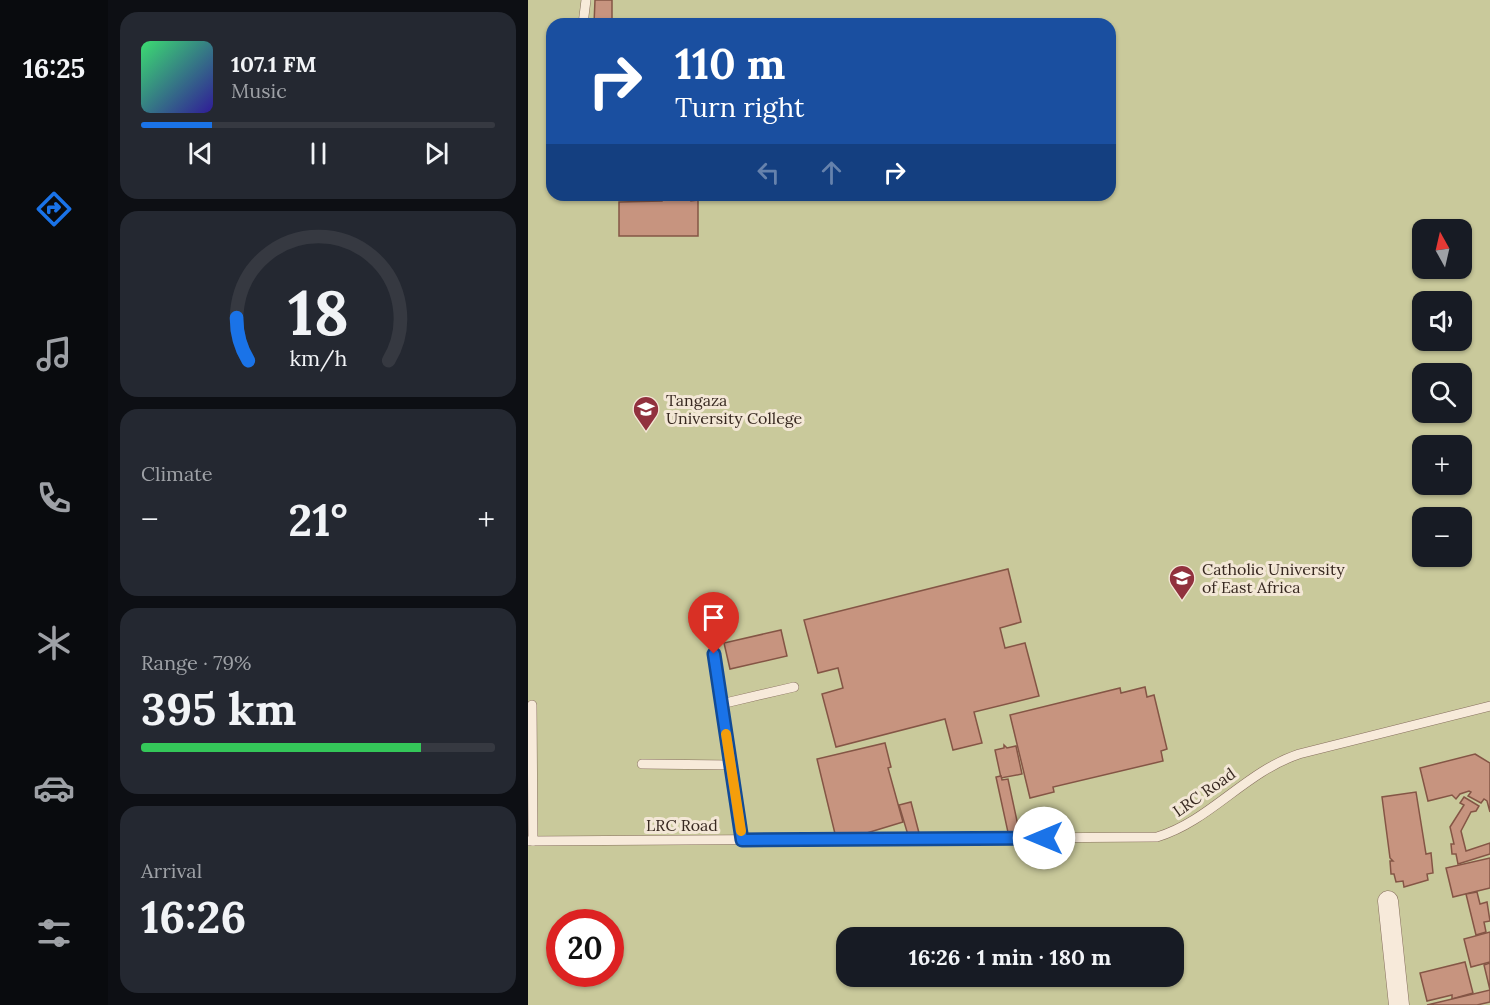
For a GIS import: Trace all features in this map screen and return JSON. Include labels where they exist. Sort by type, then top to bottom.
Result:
[{"type":"street","points":[[1388,901],[1399,1005]]},
{"type":"lane","points":[[584,18],[586,0]]},
{"type":"lane","points":[[714,654],[742,840]]},
{"type":"lane","points":[[722,704],[794,687]]},
{"type":"lane","points":[[530,841],[532,705]]},
{"type":"lane","name":"LRC Road","points":[[530,841],[1156,837],[1186,825],[1260,771],[1279,761],[1490,706]]},
{"type":"lane","points":[[642,764],[731,765]]},
{"type":"green space","points":[[528,0],[1490,0],[1490,1005],[528,1005]]},
{"type":"building","points":[[595,0],[612,0],[612,18],[594,18]]},
{"type":"building","points":[[698,201],[698,236],[619,236],[619,202]]},
{"type":"building","points":[[1008,569],[1021,622],[1000,628],[1005,648],[1025,643],[1039,696],[974,712],[982,743],[953,750],[945,719],[836,747],[822,694],[843,688],[838,668],[818,673],[804,620]]},
{"type":"building","points":[[781,630],[787,656],[730,669],[724,643]]},
{"type":"building","points":[[1145,687],[1147,697],[1154,695],[1167,749],[1161,751],[1163,761],[1053,787],[1054,792],[1030,798],[1010,715],[1120,688],[1121,693]]},
{"type":"building","points":[[885,743],[891,767],[888,768],[903,822],[837,842],[817,759]]},
{"type":"building","points":[[1004,745],[1007,748],[1016,746],[1022,774],[1001,778],[995,750],[1004,748]]},
{"type":"building","points":[[1475,754],[1490,763],[1490,812],[1487,801],[1484,799],[1481,803],[1468,796],[1471,792],[1469,791],[1460,794],[1456,799],[1452,795],[1428,801],[1420,768]]},
{"type":"building","points":[[1001,776],[1002,780],[1008,779],[1020,835],[1009,837],[996,777]]},
{"type":"building","points":[[1416,792],[1426,854],[1431,853],[1433,873],[1427,874],[1428,880],[1404,887],[1403,881],[1396,882],[1394,874],[1391,874],[1390,861],[1393,861],[1390,858],[1382,797]]},
{"type":"building","points":[[1464,797],[1479,806],[1476,811],[1471,812],[1461,831],[1466,851],[1490,843],[1490,854],[1458,864],[1456,854],[1452,854],[1451,844],[1454,844],[1450,827],[1464,805],[1460,803]]},
{"type":"building","points":[[911,802],[919,833],[908,835],[899,805]]},
{"type":"building","points":[[1490,858],[1490,888],[1453,897],[1446,868]]},
{"type":"building","points":[[1477,892],[1480,904],[1487,902],[1490,921],[1484,922],[1486,932],[1476,935],[1466,894]]},
{"type":"building","points":[[1490,932],[1490,962],[1471,967],[1464,939]]},
{"type":"building","points":[[1465,962],[1473,993],[1452,999],[1452,995],[1427,1001],[1420,973]]},
{"type":"building","points":[[1490,963],[1490,990],[1484,965]]},
{"type":"building","points":[[1490,990],[1490,1002],[1477,1005],[1427,1005]]},
{"type":"slow traffic","points":[[726,734],[741,831]]},
{"type":"place","name":"Tangaza University College","points":[[646,432]]},
{"type":"place","name":"Catholic University of East Africa","points":[[1182,601]]},
{"type":"route","points":[[714,654],[742,840],[1044,838]]}]
